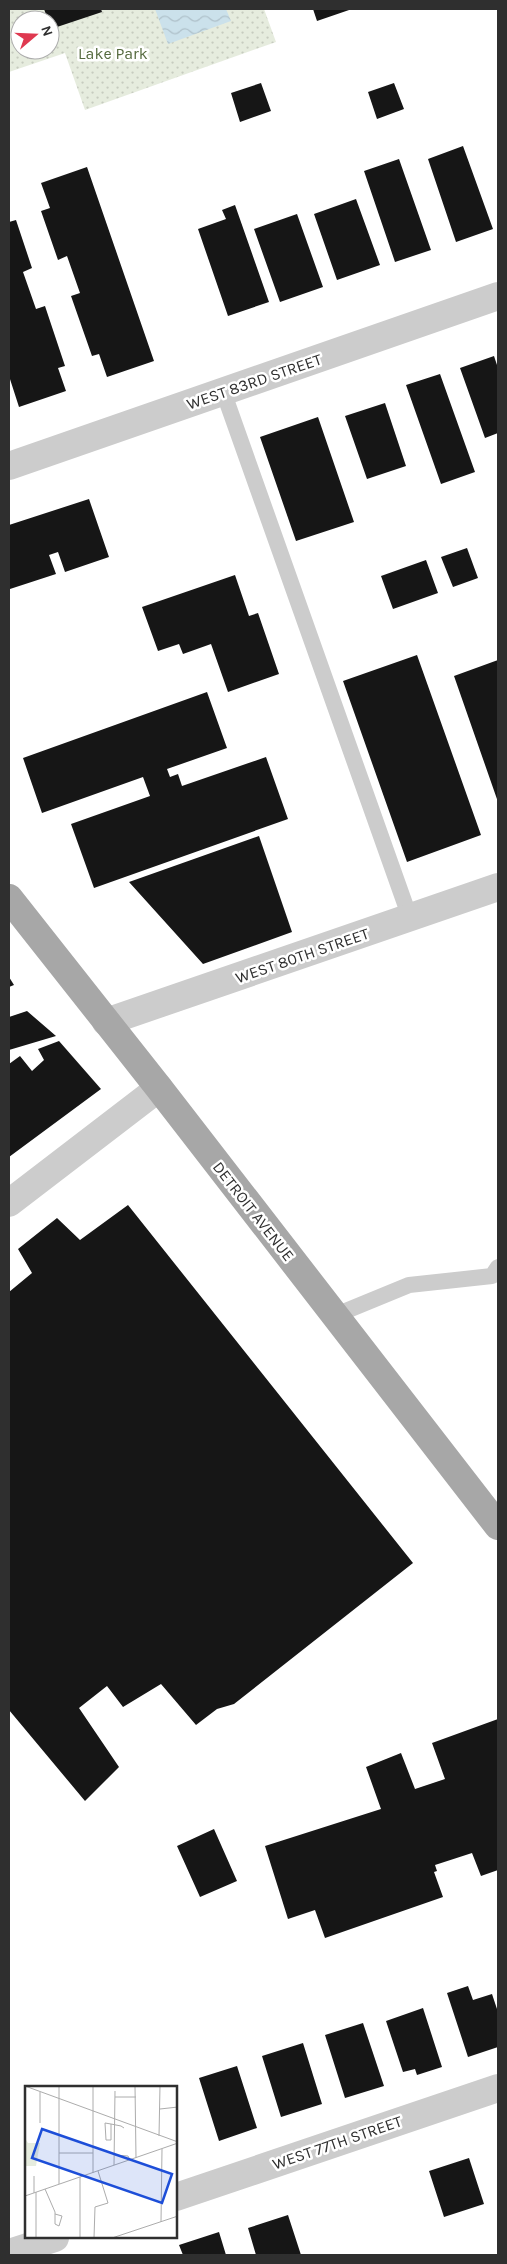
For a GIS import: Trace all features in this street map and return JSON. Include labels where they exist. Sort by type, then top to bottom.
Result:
[{"type":"main road","name":"DETROIT AVENUE","points":[[9,898],[336,1315],[498,1526]]},
{"type":"street","name":"WEST 83RD STREET","points":[[9,466],[498,296]]},
{"type":"street","name":"WEST 80TH STREET","points":[[106,1022],[498,888]]},
{"type":"street","points":[[9,1203],[159,1088]]},
{"type":"street","name":"WEST 77TH STREET","points":[[178,2196],[498,2088]]},
{"type":"street","points":[[9,2253],[52,2239]]},
{"type":"lane","points":[[223,391],[410,918]]},
{"type":"lane","points":[[336,1315],[408,1285],[496,1277]]},
{"type":"green space","name":"Lake Park","points":[[9,9],[264,9],[276,42],[85,110],[65,53],[60,55],[60,10],[10,10],[10,60],[44,60],[9,72]]},
{"type":"water","points":[[155,9],[226,9],[231,21],[168,44]]},
{"type":"building","points":[[101,9],[102,12],[60,26],[60,10],[44,10]]},
{"type":"building","points":[[313,9],[352,9],[317,21]]},
{"type":"building","points":[[261,83],[271,111],[240,122],[231,93]]},
{"type":"building","points":[[394,83],[404,109],[377,119],[368,92]]},
{"type":"building","points":[[463,146],[493,229],[456,242],[428,159]]},
{"type":"building","points":[[399,159],[431,250],[395,262],[364,171]]},
{"type":"building","points":[[87,167],[154,361],[107,377],[99,354],[92,356],[71,296],[80,293],[67,256],[58,260],[41,211],[50,208],[41,183]]},
{"type":"building","points":[[356,199],[380,265],[337,280],[314,214]]},
{"type":"building","points":[[235,205],[269,302],[228,316],[198,229],[226,219],[222,210]]},
{"type":"building","points":[[297,214],[323,287],[280,302],[254,229]]},
{"type":"building","points":[[16,220],[32,268],[23,272],[36,309],[45,306],[65,366],[58,368],[66,391],[19,407],[9,376],[9,222]]},
{"type":"building","points":[[494,356],[498,368],[498,433],[485,438],[460,368]]},
{"type":"building","points":[[440,374],[475,472],[441,484],[406,385]]},
{"type":"building","points":[[385,403],[406,466],[367,479],[345,416]]},
{"type":"building","points":[[318,417],[354,522],[296,541],[260,437]]},
{"type":"building","points":[[89,499],[109,557],[65,572],[58,552],[49,555],[56,574],[10,589],[9,525]]},
{"type":"building","points":[[467,548],[478,578],[453,587],[441,557]]},
{"type":"building","points":[[426,560],[438,593],[393,609],[381,576]]},
{"type":"building","points":[[235,575],[249,616],[258,613],[279,674],[228,692],[211,644],[183,654],[179,644],[158,651],[142,607]]},
{"type":"building","points":[[417,655],[481,835],[407,862],[343,681]]},
{"type":"building","points":[[498,660],[498,802],[454,676]]},
{"type":"building","points":[[207,692],[227,748],[167,769],[170,777],[178,774],[182,786],[266,757],[288,819],[94,888],[71,824],[150,796],[143,777],[42,813],[23,758]]},
{"type":"building","points":[[259,836],[292,932],[203,964],[129,882]]},
{"type":"building","points":[[9,977],[14,985],[9,987]]},
{"type":"building","points":[[27,1011],[56,1036],[9,1050],[9,1017]]},
{"type":"building","points":[[59,1041],[101,1089],[9,1157],[9,1064],[20,1056],[32,1071],[44,1060],[38,1049]]},
{"type":"building","points":[[128,1205],[413,1563],[234,1704],[217,1709],[196,1725],[161,1684],[123,1707],[107,1686],[79,1708],[119,1767],[85,1801],[9,1710],[9,1292],[32,1273],[18,1249],[57,1218],[80,1240]]},
{"type":"building","points":[[498,1719],[498,1870],[481,1876],[472,1853],[435,1865],[437,1871],[434,1872],[443,1897],[325,1938],[315,1910],[288,1919],[265,1846],[381,1809],[366,1767],[401,1753],[415,1789],[445,1779],[432,1743]]},
{"type":"building","points":[[214,1829],[237,1881],[200,1897],[177,1846]]},
{"type":"building","points":[[468,1986],[473,2000],[492,1994],[498,2012],[498,2047],[468,2057],[447,1993]]},
{"type":"building","points":[[423,2008],[442,2067],[417,2075],[415,2069],[403,2072],[386,2021]]},
{"type":"building","points":[[363,2023],[384,2086],[345,2098],[325,2035]]},
{"type":"building","points":[[303,2043],[322,2104],[281,2117],[262,2056]]},
{"type":"building","points":[[237,2066],[257,2128],[219,2141],[199,2078]]},
{"type":"building","points":[[469,2158],[484,2204],[444,2217],[429,2171]]},
{"type":"building","points":[[288,2215],[301,2255],[256,2255],[248,2228]]},
{"type":"building","points":[[219,2232],[226,2255],[183,2255],[179,2245]]}]
